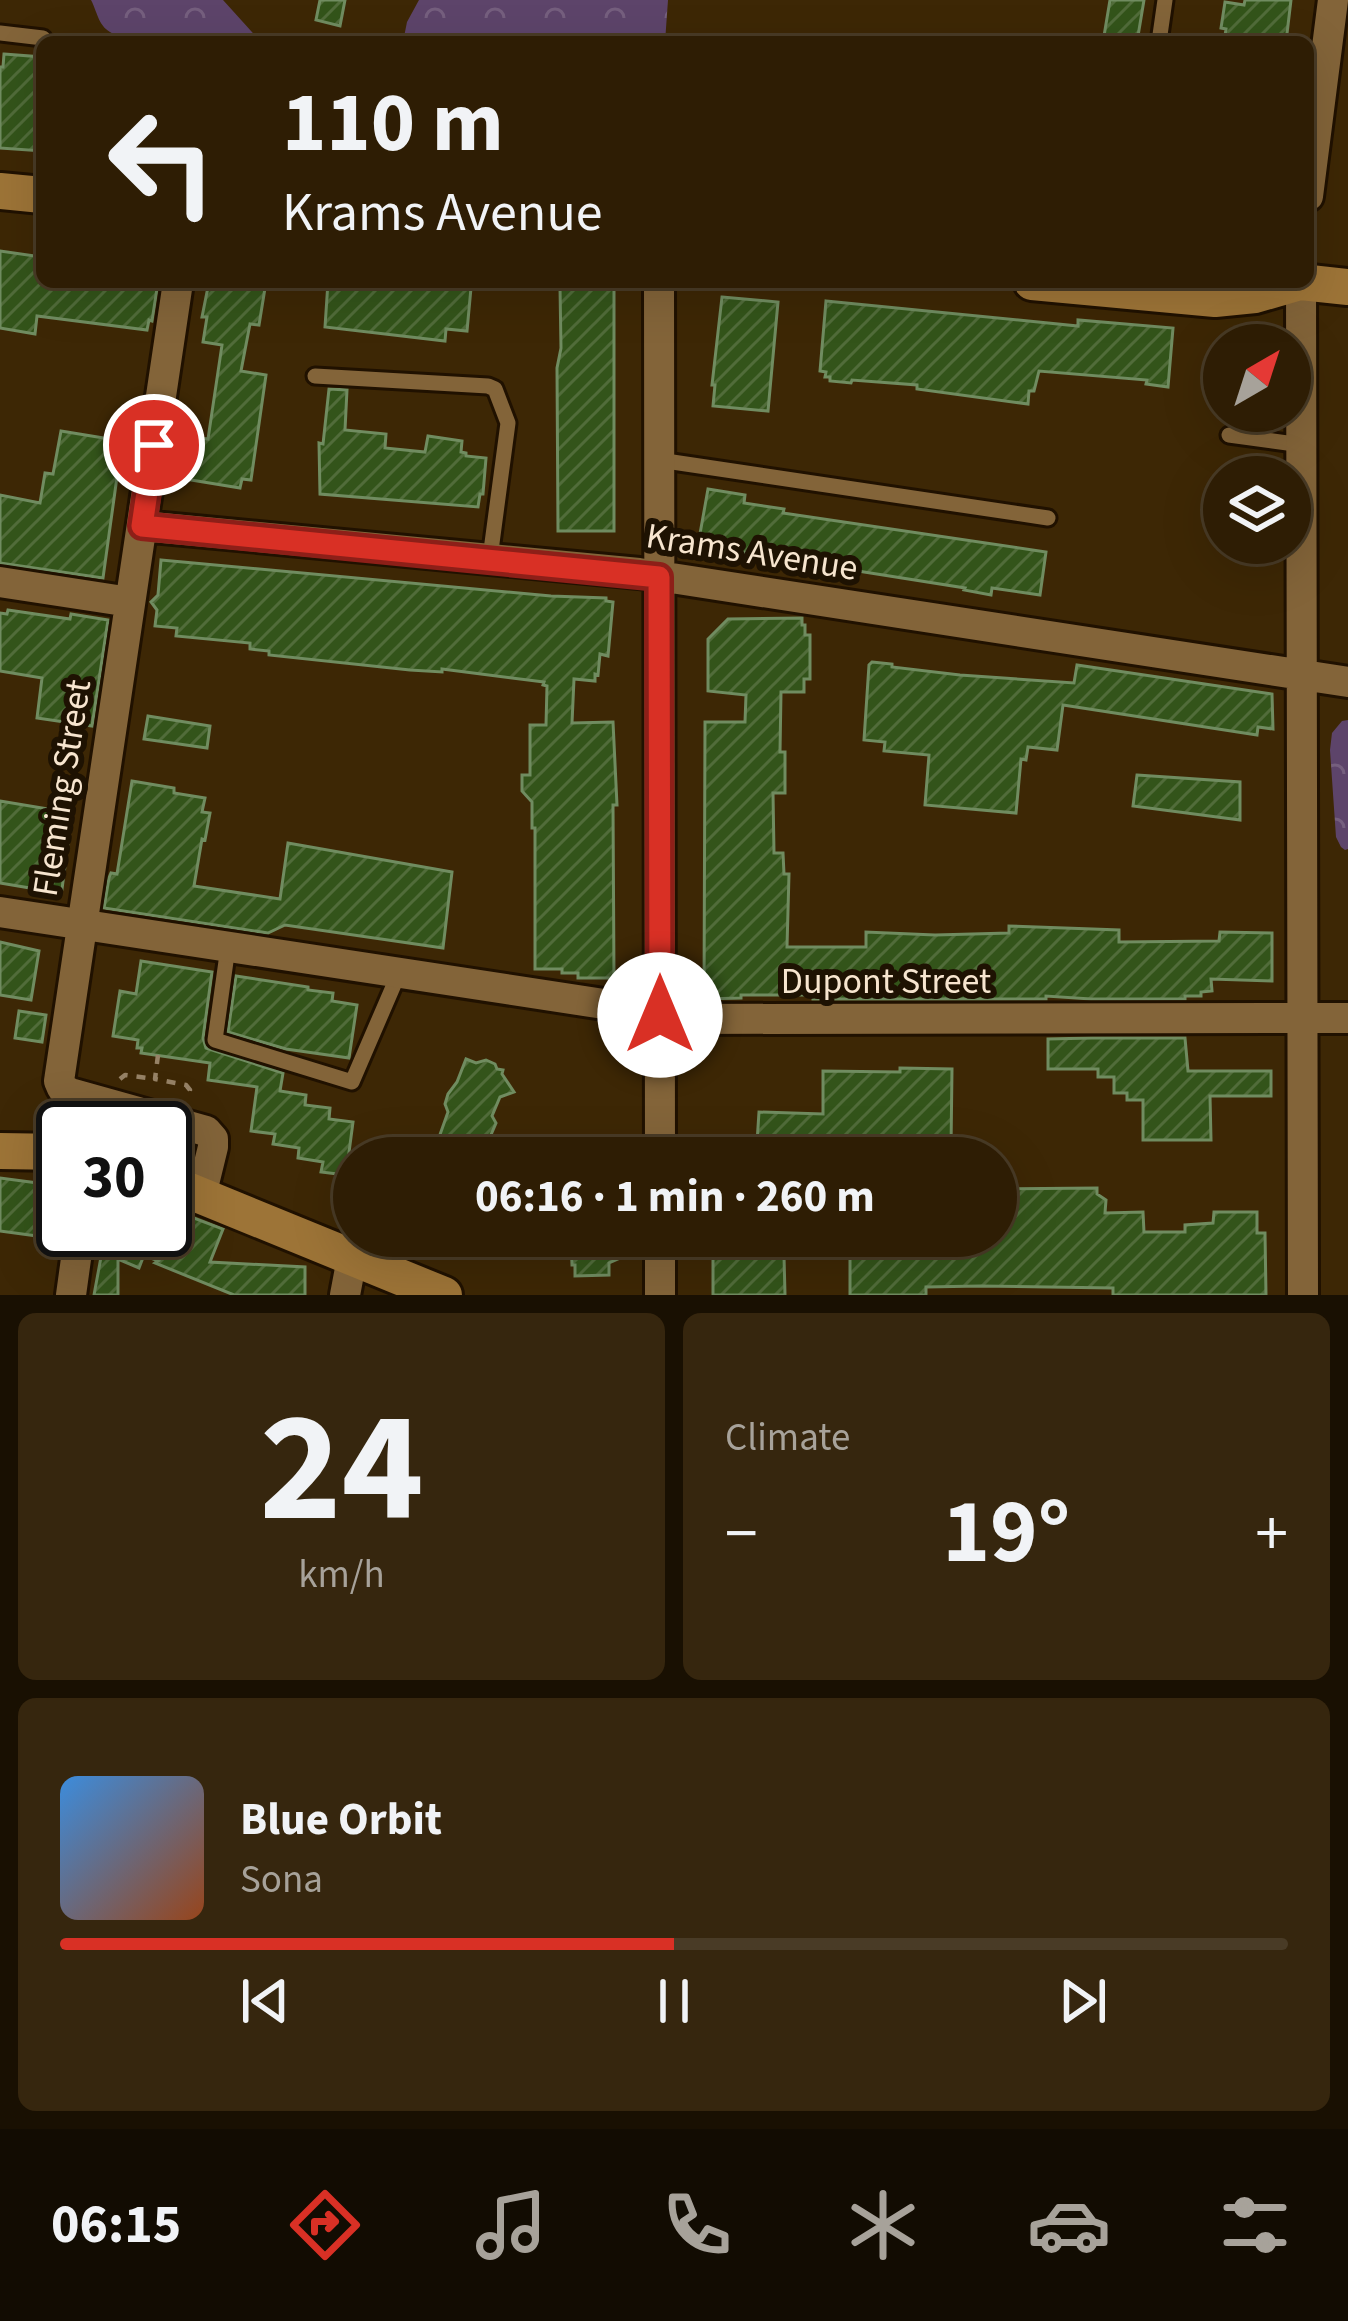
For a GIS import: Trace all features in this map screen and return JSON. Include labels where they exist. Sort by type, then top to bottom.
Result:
[{"type":"main road","points":[[0,191],[36,194]]},
{"type":"main road","points":[[1314,283],[1348,287]]},
{"type":"main road","points":[[1101,288],[1216,298],[1255,296],[1281,288]]},
{"type":"main road","points":[[0,1150],[36,1151]]},
{"type":"main road","points":[[192,1192],[444,1295]]},
{"type":"street","points":[[1314,149],[1333,0]]},
{"type":"street","name":"Fleming Street","points":[[177,288],[59,1081],[70,1094],[206,1131],[213,1147],[201,1196]]},
{"type":"street","points":[[659,288],[660,1137]]},
{"type":"street","points":[[1301,288],[1304,1295]]},
{"type":"street","name":"Krams Avenue","points":[[142,526],[659,577],[1348,682]]},
{"type":"street","points":[[0,583],[130,602]]},
{"type":"street","name":"Dupont Street","points":[[0,912],[702,1020],[1348,1018]]},
{"type":"street","points":[[71,1295],[76,1257]]},
{"type":"street","points":[[660,1257],[660,1295]]},
{"type":"street","points":[[345,1295],[352,1258]]},
{"type":"lane","points":[[1160,36],[1165,0]]},
{"type":"lane","points":[[0,33],[36,37]]},
{"type":"lane","points":[[315,376],[495,389],[508,423],[490,559]]},
{"type":"lane","points":[[1229,435],[1302,445]]},
{"type":"lane","points":[[659,460],[1048,518]]},
{"type":"lane","points":[[228,946],[215,1040],[352,1082],[399,973]]},
{"type":"path","points":[[154,1079],[158,1055]]},
{"type":"path","points":[[125,1075],[186,1085],[189,1096]]},
{"type":"green space","points":[[91,0],[223,0],[256,36],[119,36],[103,26]]},
{"type":"green space","points":[[419,0],[668,0],[665,36],[404,36]]},
{"type":"green space","points":[[1348,720],[1345,850],[1336,837],[1330,750],[1332,733]]},
{"type":"building","points":[[320,0],[345,0],[340,26],[316,20]]},
{"type":"building","points":[[1110,0],[1144,0],[1138,36],[1104,36]]},
{"type":"building","points":[[1245,0],[1291,0],[1287,36],[1225,36],[1226,29],[1221,28],[1225,2],[1244,5]]},
{"type":"building","points":[[4,54],[36,57],[36,151],[0,148]]},
{"type":"building","points":[[0,251],[36,256],[36,288],[157,288],[147,330],[37,316],[35,334],[0,328]]},
{"type":"building","points":[[208,288],[265,288],[259,325],[250,324],[241,371],[266,375],[251,480],[242,479],[240,488],[185,479],[191,437],[208,439],[222,345],[203,342],[207,317],[202,317]]},
{"type":"building","points":[[328,288],[471,288],[467,331],[446,329],[445,341],[325,327]]},
{"type":"building","points":[[560,288],[614,288],[614,531],[558,531],[557,368]]},
{"type":"building","points":[[722,297],[778,302],[768,411],[713,406]]},
{"type":"building","points":[[826,301],[1078,326],[1078,320],[1173,328],[1168,387],[1146,384],[1147,380],[1039,371],[1028,404],[917,389],[917,385],[830,381],[820,371]]},
{"type":"building","points":[[329,389],[347,390],[345,430],[386,434],[385,448],[425,452],[428,436],[462,441],[461,452],[466,456],[486,458],[478,507],[320,494],[319,443],[323,444]]},
{"type":"building","points":[[61,431],[122,441],[103,578],[0,563],[0,495],[40,503],[45,473],[53,474]]},
{"type":"building","points":[[708,489],[745,495],[744,503],[784,509],[783,513],[1046,552],[1040,595],[992,588],[991,595],[839,568],[832,569],[831,575],[765,566],[766,556],[698,545]]},
{"type":"building","points":[[161,560],[613,602],[608,656],[600,654],[595,681],[574,679],[572,723],[613,722],[617,805],[613,805],[614,978],[578,978],[578,973],[562,973],[562,969],[535,969],[535,828],[532,802],[522,791],[522,775],[530,775],[530,725],[546,725],[544,682],[269,655],[269,651],[250,649],[250,643],[176,636],[177,628],[155,626],[157,610],[151,602],[158,595]]},
{"type":"building","points":[[0,613],[108,620],[92,726],[37,718],[42,678],[0,671]]},
{"type":"building","points":[[802,618],[805,635],[810,635],[810,679],[804,679],[804,692],[781,692],[785,793],[773,793],[774,853],[783,853],[784,874],[789,874],[787,947],[866,947],[866,932],[1009,933],[1009,926],[1119,930],[1119,942],[1219,941],[1220,932],[1272,933],[1272,981],[1211,979],[1212,991],[1185,999],[741,995],[704,999],[705,722],[745,722],[746,695],[708,691],[708,639],[728,619]]},
{"type":"building","points":[[872,662],[960,675],[1074,683],[1077,665],[1272,694],[1273,729],[1258,727],[1257,735],[1063,705],[1057,750],[1028,747],[1026,760],[1021,759],[1016,813],[925,805],[929,755],[884,751],[885,742],[864,740]]},
{"type":"building","points":[[148,716],[210,726],[207,748],[144,739]]},
{"type":"building","points":[[1137,775],[1240,782],[1240,820],[1133,806]]},
{"type":"building","points":[[132,781],[205,798],[202,812],[210,813],[194,886],[280,899],[288,843],[452,872],[443,948],[285,925],[268,933],[104,908],[109,878],[117,874]]},
{"type":"building","points":[[0,801],[72,813],[62,889],[0,883]]},
{"type":"building","points":[[0,942],[39,951],[31,1000],[0,995]]},
{"type":"building","points":[[141,961],[212,972],[203,1038],[206,1048],[283,1073],[280,1091],[306,1095],[305,1105],[330,1108],[329,1119],[353,1122],[351,1137],[333,1137],[333,1173],[321,1172],[323,1162],[298,1158],[299,1148],[273,1144],[275,1134],[251,1131],[257,1087],[208,1080],[210,1063],[141,1053],[138,1040],[113,1036],[120,991],[136,994]]},
{"type":"building","points":[[236,976],[308,987],[333,993],[332,1001],[357,1005],[349,1058],[286,1049],[228,1032]]},
{"type":"building","points":[[19,1011],[46,1015],[42,1042],[15,1038]]},
{"type":"building","points":[[1185,1038],[1188,1071],[1271,1071],[1271,1096],[1210,1096],[1211,1140],[1143,1140],[1143,1100],[1127,1100],[1127,1093],[1114,1093],[1114,1077],[1098,1077],[1098,1069],[1048,1069],[1048,1039]]},
{"type":"building","points":[[466,1059],[486,1060],[503,1070],[514,1092],[500,1097],[490,1137],[439,1137],[448,1112],[448,1094]]},
{"type":"building","points":[[900,1068],[952,1069],[951,1137],[757,1137],[759,1112],[823,1114],[823,1071],[900,1072]]},
{"type":"building","points":[[0,1178],[36,1183],[36,1236],[0,1231]]},
{"type":"building","points":[[1097,1188],[1106,1200],[1105,1213],[1143,1212],[1144,1232],[1185,1232],[1185,1225],[1213,1223],[1214,1212],[1257,1212],[1257,1233],[1265,1233],[1266,1295],[1113,1295],[1113,1288],[980,1286],[926,1287],[926,1295],[850,1295],[850,1257],[1017,1257],[1017,1189]]},
{"type":"building","points":[[192,1217],[223,1229],[210,1262],[305,1267],[305,1295],[234,1295],[155,1263],[158,1261],[149,1257],[192,1257]]},
{"type":"building","points":[[101,1257],[143,1257],[139,1268],[118,1259],[118,1295],[94,1295]]},
{"type":"building","points":[[572,1257],[622,1257],[609,1263],[609,1275],[575,1276]]},
{"type":"building","points":[[713,1257],[784,1257],[785,1295],[713,1295]]},
{"type":"route","points":[[154,445],[142,526],[659,577],[660,1015]]}]
